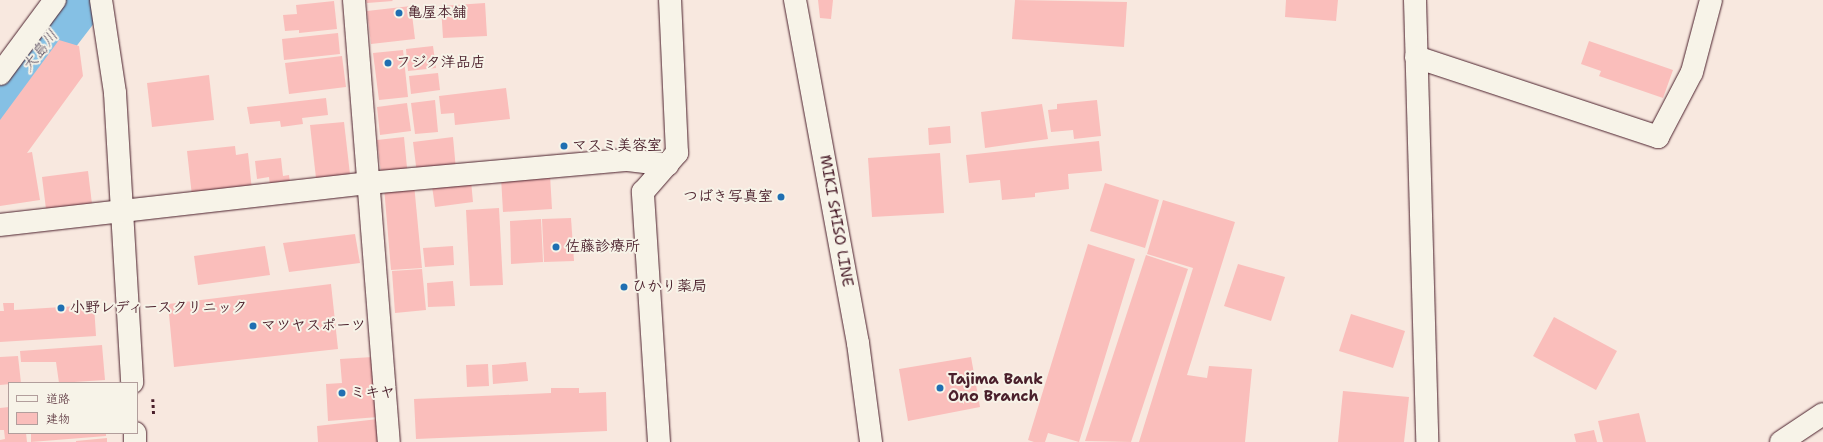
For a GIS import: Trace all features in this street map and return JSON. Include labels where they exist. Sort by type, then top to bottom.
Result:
[{"type":"street","points":[[0,74],[55,0]]},
{"type":"street","points":[[101,0],[115,93],[132,382]]},
{"type":"street","points":[[354,0],[389,442]]},
{"type":"street","points":[[659,442],[643,192],[677,153],[670,0]]},
{"type":"street","name":"MIKI SHISO LINE","points":[[795,0],[858,343],[871,442]]},
{"type":"street","points":[[1414,0],[1427,442]]},
{"type":"street","points":[[1416,58],[1658,137],[1692,72],[1711,0]]},
{"type":"street","points":[[0,225],[368,183],[628,160],[668,165]]},
{"type":"street","points":[[1781,442],[1822,417]]},
{"type":"building","points":[[366,0],[392,0],[393,1],[367,3]]},
{"type":"building","points":[[818,0],[833,0],[831,19],[820,18]]},
{"type":"building","points":[[1015,0],[1127,2],[1124,47],[1012,39]]},
{"type":"building","points":[[1286,0],[1338,0],[1336,21],[1285,17]]},
{"type":"building","points":[[334,1],[337,29],[299,33],[299,30],[285,31],[283,15],[297,14],[296,5]]},
{"type":"building","points":[[485,3],[487,36],[443,38],[441,6]]},
{"type":"building","points":[[411,6],[415,39],[371,44],[367,11]]},
{"type":"building","points":[[338,33],[340,54],[284,60],[282,39]]},
{"type":"building","points":[[59,40],[79,46],[83,76],[27,153],[32,152],[40,200],[0,206],[0,120]]},
{"type":"building","points":[[1589,41],[1673,70],[1663,98],[1599,76],[1601,71],[1581,64]]},
{"type":"building","points":[[433,46],[436,68],[408,71],[406,49]]},
{"type":"building","points":[[403,50],[408,97],[379,100],[373,53]]},
{"type":"building","points":[[342,56],[346,87],[289,94],[285,63]]},
{"type":"building","points":[[438,73],[440,90],[411,94],[409,76]]},
{"type":"building","points":[[209,75],[214,120],[152,127],[147,83]]},
{"type":"building","points":[[506,88],[510,119],[455,125],[454,113],[441,114],[439,96]]},
{"type":"building","points":[[326,98],[328,115],[302,118],[303,124],[281,127],[280,121],[250,124],[247,107]]},
{"type":"building","points":[[435,100],[438,132],[415,134],[411,103]]},
{"type":"building","points":[[1097,100],[1101,136],[1074,139],[1073,130],[1051,132],[1048,110],[1057,109],[1057,104]]},
{"type":"building","points":[[407,103],[411,131],[380,135],[377,107]]},
{"type":"building","points":[[1042,104],[1048,139],[985,148],[981,112]]},
{"type":"building","points":[[344,122],[351,183],[317,187],[310,125]]},
{"type":"building","points":[[950,126],[951,143],[929,145],[928,128]]},
{"type":"building","points":[[404,137],[408,178],[382,180],[377,140]]},
{"type":"building","points":[[453,137],[456,170],[417,174],[413,142]]},
{"type":"building","points":[[1099,141],[1102,171],[1068,174],[1069,189],[1035,193],[1035,197],[1002,200],[1000,180],[969,183],[966,155]]},
{"type":"building","points":[[235,146],[236,155],[248,153],[252,190],[192,196],[187,151]]},
{"type":"building","points":[[940,153],[944,213],[872,217],[868,158]]},
{"type":"building","points":[[281,158],[283,176],[289,175],[290,183],[270,186],[269,177],[257,179],[255,161]]},
{"type":"building","points":[[88,171],[92,204],[46,209],[42,177]]},
{"type":"building","points":[[550,175],[552,209],[503,212],[501,177]]},
{"type":"building","points":[[471,181],[473,202],[435,207],[432,186]]},
{"type":"building","points":[[1105,183],[1159,200],[1145,248],[1090,231]]},
{"type":"building","points":[[414,184],[422,268],[391,270],[384,187]]},
{"type":"building","points":[[1163,200],[1235,222],[1187,375],[1207,378],[1209,366],[1252,369],[1245,442],[1139,442],[1193,268],[1147,254]]},
{"type":"building","points":[[499,208],[503,285],[470,286],[466,210]]},
{"type":"building","points":[[571,218],[574,261],[544,262],[542,219]]},
{"type":"building","points":[[541,219],[543,262],[511,264],[510,221]]},
{"type":"building","points":[[355,234],[360,263],[289,272],[283,243]]},
{"type":"building","points":[[1088,244],[1135,259],[1079,442],[1048,433],[1045,442],[1034,442],[1028,440]]},
{"type":"building","points":[[265,246],[270,275],[198,285],[194,256]]},
{"type":"building","points":[[453,246],[454,265],[425,267],[423,248]]},
{"type":"building","points":[[1146,255],[1188,269],[1131,442],[1085,441]]},
{"type":"building","points":[[1238,264],[1285,277],[1271,321],[1224,306]]},
{"type":"building","points":[[422,269],[426,310],[395,313],[392,271]]},
{"type":"building","points":[[453,281],[455,306],[428,307],[427,283]]},
{"type":"building","name":"マツヤスポーツ","points":[[331,284],[338,349],[174,367],[168,304]]},
{"type":"building","points":[[3,303],[14,303],[14,310],[94,305],[96,336],[0,342],[0,311],[4,311]]},
{"type":"building","points":[[1351,314],[1405,331],[1393,368],[1339,351]]},
{"type":"building","points":[[1554,317],[1617,351],[1596,390],[1533,356]]},
{"type":"building","points":[[102,345],[105,380],[59,382],[56,362],[21,362],[20,351]]},
{"type":"building","points":[[18,356],[21,382],[8,382],[8,384],[0,385],[0,357]]},
{"type":"building","points":[[373,357],[378,417],[328,421],[326,384],[342,383],[340,359]]},
{"type":"building","points":[[971,357],[980,407],[908,421],[899,369]]},
{"type":"building","points":[[526,362],[528,381],[493,384],[492,365]]},
{"type":"building","points":[[488,364],[489,386],[467,387],[466,365]]},
{"type":"building","points":[[551,388],[579,388],[579,393],[606,392],[607,431],[416,439],[414,399],[551,393]]},
{"type":"building","points":[[1343,391],[1409,397],[1404,442],[1338,442]]},
{"type":"building","points":[[8,407],[8,434],[26,434],[27,442],[0,442],[0,440],[5,439],[4,430],[0,430],[0,408]]},
{"type":"building","points":[[1639,413],[1646,442],[1603,442],[1598,421]]},
{"type":"building","points":[[378,419],[380,442],[318,442],[317,426]]},
{"type":"building","points":[[1594,430],[1597,442],[1576,442],[1574,434]]},
{"type":"building","points":[[31,434],[106,434],[106,436],[31,442]]},
{"type":"building","points":[[107,438],[107,442],[76,442],[76,441]]},
{"type":"waterway","name":"大島川","points":[[0,103],[79,0]]},
{"type":"place","name":"亀屋本舗","points":[[399,13]]},
{"type":"place","name":"フジタ洋品店","points":[[388,63]]},
{"type":"place","name":"マスミ美容室","points":[[564,146]]},
{"type":"place","name":"つばき写真室","points":[[781,197]]},
{"type":"place","name":"佐藤診療所","points":[[556,247]]},
{"type":"place","name":"ひかり薬局","points":[[624,287]]},
{"type":"place","name":"小野レディースクリニック","points":[[61,308]]},
{"type":"place","name":"マツヤスポーツ","points":[[253,326]]},
{"type":"place","name":"Tajima Bank Ono Branch","points":[[940,388]]},
{"type":"place","name":"ミキヤ","points":[[342,393]]}]
